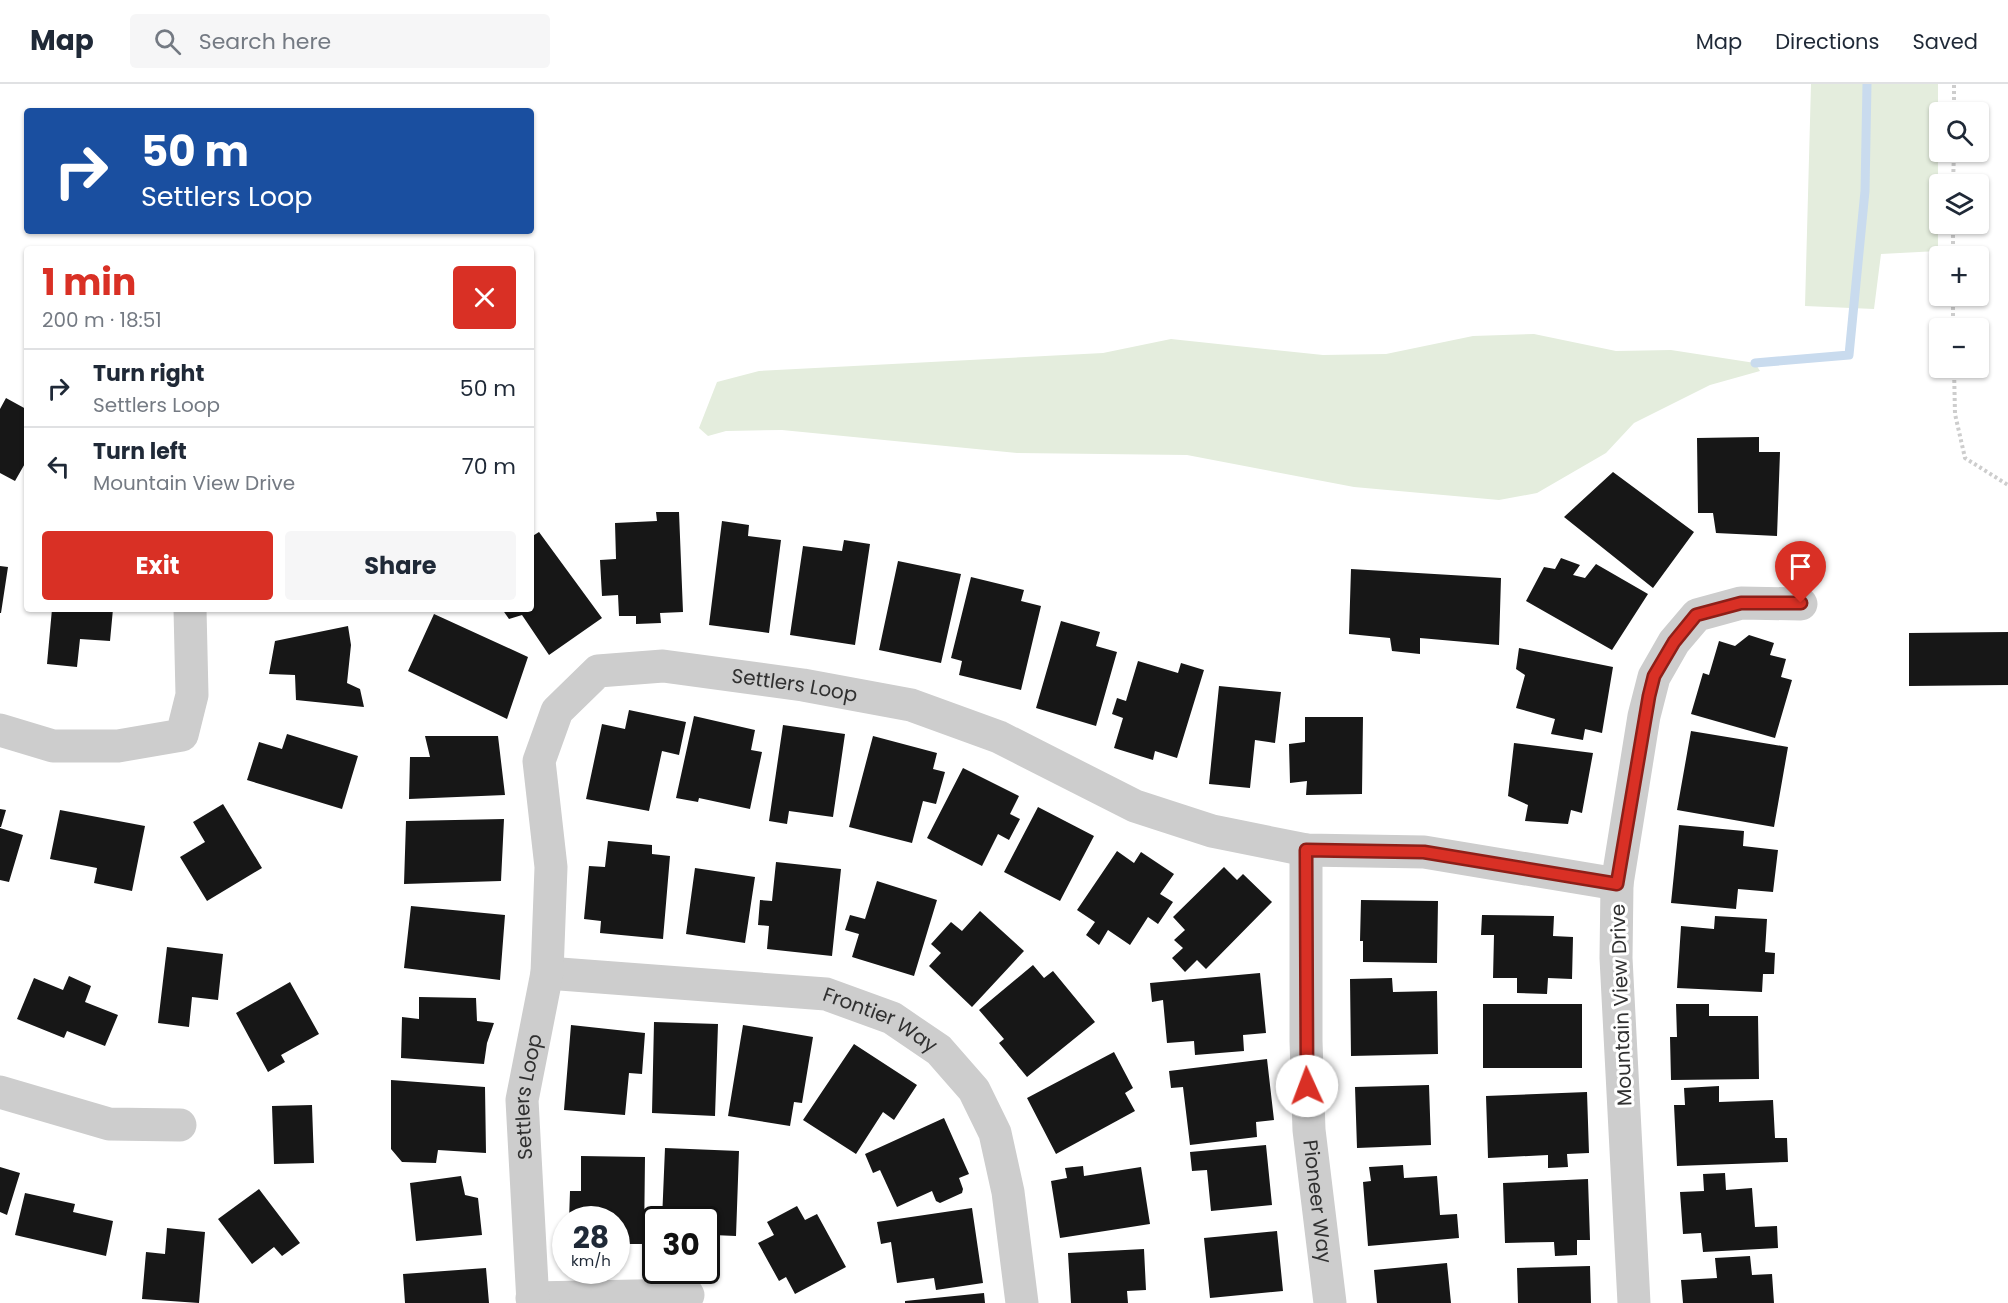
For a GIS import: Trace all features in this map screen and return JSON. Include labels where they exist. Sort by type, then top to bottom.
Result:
[{"type":"street","name":"Mountain View Drive","points":[[1634,1303],[1616,958],[1617,884],[1649,696],[1654,676],[1674,642],[1696,615],[1741,603],[1801,603]]},
{"type":"street","points":[[0,730],[53,746],[118,746],[182,735],[192,695],[190,612]]},
{"type":"street","name":"Settlers Loop","points":[[532,1301],[522,1100],[547,973],[551,867],[539,761],[557,711],[598,671],[663,666],[803,685],[910,705],[999,737],[1135,806],[1212,831],[1306,850],[1424,852],[1617,884]]},
{"type":"street","name":"Pioneer Way","points":[[1306,850],[1306,1041],[1309,1130],[1330,1303]]},
{"type":"street","name":"Frontier Way","points":[[547,973],[826,993],[892,1017],[939,1050],[974,1090],[995,1133],[1008,1192],[1022,1303]]},
{"type":"street","points":[[0,1092],[108,1124],[180,1125]]},
{"type":"street","points":[[532,1301],[688,1294]]},
{"type":"path","points":[[1954,84],[1954,102]]},
{"type":"path","points":[[1954,378],[1955,414],[1965,458],[2008,485]]},
{"type":"green space","points":[[1811,84],[1938,84],[1938,102],[1929,102],[1929,162],[1938,162],[1938,174],[1929,174],[1929,234],[1938,234],[1938,246],[1929,246],[1929,251],[1881,254],[1874,309],[1805,306]]},
{"type":"green space","points":[[1534,334],[1616,351],[1671,350],[1755,363],[1760,371],[1710,385],[1634,423],[1606,453],[1537,493],[1499,500],[1354,487],[1187,455],[1017,453],[782,430],[726,431],[708,436],[699,428],[717,382],[759,371],[1103,353],[1171,339],[1323,355],[1386,354],[1473,336]]},
{"type":"building","points":[[6,398],[24,408],[24,465],[15,481],[0,473],[0,409]]},
{"type":"building","points":[[1759,437],[1759,452],[1780,452],[1777,536],[1716,533],[1713,513],[1698,513],[1697,438]]},
{"type":"building","points":[[1613,472],[1694,532],[1653,588],[1564,517]]},
{"type":"building","points":[[656,512],[679,512],[683,612],[660,613],[661,623],[636,624],[636,616],[619,616],[618,595],[602,596],[600,560],[616,559],[615,523],[657,521]]},
{"type":"building","points":[[722,521],[749,525],[748,536],[781,540],[769,633],[709,625]]},
{"type":"building","points":[[539,532],[602,618],[549,655],[522,615],[509,619],[504,612],[534,612],[534,535]]},
{"type":"building","points":[[844,540],[870,544],[855,645],[790,635],[803,546],[842,551]]},
{"type":"building","points":[[1561,558],[1580,565],[1573,575],[1585,578],[1596,564],[1648,594],[1612,650],[1526,601],[1544,567],[1555,569]]},
{"type":"building","points":[[898,561],[961,574],[941,663],[879,650]]},
{"type":"building","points":[[0,566],[8,567],[1,613],[0,613]]},
{"type":"building","points":[[1351,569],[1501,578],[1499,645],[1420,638],[1420,654],[1392,651],[1390,638],[1349,634]]},
{"type":"building","points":[[971,577],[1024,590],[1021,601],[1041,606],[1021,690],[959,675],[962,661],[951,658]]},
{"type":"building","points":[[52,612],[113,612],[110,641],[80,639],[77,667],[47,664]]},
{"type":"building","points":[[434,614],[528,657],[507,719],[408,671]]},
{"type":"building","points":[[1061,621],[1100,632],[1096,646],[1117,652],[1096,726],[1036,708]]},
{"type":"building","points":[[348,626],[351,645],[347,683],[360,689],[364,707],[296,700],[295,675],[269,674],[275,641]]},
{"type":"building","points":[[2008,632],[2008,685],[1909,686],[1909,633]]},
{"type":"building","points":[[1749,635],[1774,643],[1770,655],[1786,659],[1781,677],[1792,680],[1775,738],[1691,714],[1703,673],[1709,675],[1719,641],[1735,646]]},
{"type":"building","points":[[1519,648],[1613,667],[1602,733],[1585,729],[1583,740],[1551,734],[1555,719],[1516,708],[1525,675],[1516,669]]},
{"type":"building","points":[[1138,661],[1178,673],[1181,663],[1204,670],[1177,758],[1155,751],[1153,760],[1114,748],[1123,718],[1112,714],[1117,698],[1126,701]]},
{"type":"building","points":[[1219,686],[1281,692],[1275,743],[1255,740],[1250,788],[1209,784]]},
{"type":"building","points":[[629,710],[686,722],[679,755],[662,751],[649,811],[586,799],[602,724],[625,729]]},
{"type":"building","points":[[694,716],[755,730],[751,750],[762,752],[750,809],[699,798],[698,802],[676,798]]},
{"type":"building","points":[[1305,717],[1363,717],[1362,794],[1306,795],[1307,781],[1290,783],[1289,744],[1305,742]]},
{"type":"building","points":[[783,725],[845,734],[833,817],[789,811],[787,824],[769,821]]},
{"type":"building","points":[[1691,731],[1788,747],[1774,827],[1677,810]]},
{"type":"building","points":[[287,734],[358,756],[342,809],[247,780],[259,742],[282,749]]},
{"type":"building","points":[[425,736],[498,736],[505,795],[409,799],[410,757],[430,757]]},
{"type":"building","points":[[873,736],[937,753],[933,769],[945,772],[936,804],[923,801],[912,843],[849,827]]},
{"type":"building","points":[[1514,743],[1593,753],[1582,813],[1571,810],[1568,824],[1525,821],[1528,805],[1508,796]]},
{"type":"building","points":[[963,768],[1019,796],[1010,814],[1020,819],[1009,840],[998,834],[982,866],[927,838]]},
{"type":"building","points":[[223,804],[262,868],[207,901],[180,857],[205,842],[193,822]]},
{"type":"building","points":[[1038,807],[1094,836],[1060,901],[1004,872]]},
{"type":"building","points":[[0,809],[6,810],[1,827],[0,827]]},
{"type":"building","points":[[60,810],[145,826],[132,891],[94,883],[97,868],[50,859]]},
{"type":"building","points":[[504,819],[501,881],[404,884],[406,821]]},
{"type":"building","points":[[1679,825],[1744,831],[1743,846],[1778,850],[1773,892],[1738,889],[1736,909],[1671,903]]},
{"type":"building","points":[[0,828],[23,835],[9,882],[0,880]]},
{"type":"building","points":[[608,841],[652,845],[652,854],[670,856],[663,939],[600,933],[601,921],[584,919],[589,866],[605,867]]},
{"type":"building","points":[[1117,851],[1134,863],[1141,852],[1174,874],[1160,894],[1173,902],[1158,924],[1148,917],[1130,945],[1108,930],[1099,945],[1086,935],[1095,922],[1077,910]]},
{"type":"building","points":[[776,862],[841,869],[832,956],[767,949],[769,926],[758,925],[760,900],[772,901]]},
{"type":"building","points":[[1224,867],[1237,880],[1243,874],[1272,902],[1206,969],[1197,960],[1185,972],[1172,958],[1183,948],[1174,940],[1185,930],[1173,917]]},
{"type":"building","points":[[695,868],[755,877],[745,943],[686,934]]},
{"type":"building","points":[[877,881],[937,900],[914,976],[852,957],[859,934],[845,930],[850,915],[865,919]]},
{"type":"building","points":[[1361,900],[1438,901],[1437,963],[1363,962],[1363,941],[1360,941]]},
{"type":"building","points":[[411,906],[505,915],[500,980],[404,968]]},
{"type":"building","points":[[980,911],[1024,951],[972,1007],[929,966],[941,953],[931,944],[951,922],[962,931]]},
{"type":"building","points":[[1482,915],[1554,916],[1553,936],[1573,937],[1572,979],[1548,978],[1547,994],[1517,993],[1517,978],[1493,978],[1494,935],[1481,935]]},
{"type":"building","points":[[1715,916],[1767,919],[1765,952],[1775,953],[1774,974],[1763,974],[1762,992],[1677,988],[1681,926],[1714,929]]},
{"type":"building","points":[[167,947],[223,954],[218,1000],[192,997],[189,1027],[158,1023]]},
{"type":"building","points":[[1033,965],[1044,978],[1053,971],[1095,1022],[1027,1077],[999,1043],[1004,1039],[979,1010]]},
{"type":"building","points":[[1260,973],[1266,1033],[1243,1035],[1244,1051],[1195,1055],[1194,1041],[1167,1043],[1163,1000],[1152,1002],[1150,983]]},
{"type":"building","points":[[69,976],[91,986],[85,1002],[118,1015],[105,1046],[67,1031],[64,1038],[17,1019],[34,978],[63,990]]},
{"type":"building","points":[[1392,978],[1393,992],[1437,991],[1438,1054],[1351,1056],[1350,979]]},
{"type":"building","points":[[290,982],[319,1034],[281,1055],[285,1062],[268,1072],[236,1013]]},
{"type":"building","points":[[419,997],[476,998],[477,1021],[494,1023],[487,1043],[484,1064],[401,1058],[402,1017],[419,1019]]},
{"type":"building","points":[[1483,1004],[1582,1004],[1582,1068],[1483,1068]]},
{"type":"building","points":[[1676,1004],[1709,1004],[1709,1016],[1758,1016],[1759,1079],[1671,1080],[1670,1037],[1677,1037]]},
{"type":"building","points":[[654,1022],[718,1024],[715,1116],[652,1113]]},
{"type":"building","points":[[571,1025],[645,1033],[642,1074],[629,1073],[625,1115],[564,1110]]},
{"type":"building","points":[[743,1025],[813,1037],[802,1103],[794,1102],[790,1126],[728,1116]]},
{"type":"building","points":[[854,1044],[917,1085],[894,1120],[883,1112],[856,1154],[803,1120]]},
{"type":"building","points":[[1114,1052],[1133,1088],[1125,1093],[1135,1111],[1056,1154],[1027,1098]]},
{"type":"building","points":[[1267,1059],[1274,1120],[1256,1122],[1257,1137],[1190,1145],[1183,1087],[1171,1088],[1169,1071]]},
{"type":"building","points":[[391,1080],[485,1087],[486,1153],[438,1150],[436,1163],[402,1162],[391,1149]]},
{"type":"building","points":[[1429,1085],[1431,1145],[1357,1148],[1355,1087]]},
{"type":"building","points":[[1719,1086],[1719,1102],[1773,1100],[1775,1138],[1787,1138],[1788,1162],[1677,1166],[1674,1105],[1685,1105],[1684,1088]]},
{"type":"building","points":[[1587,1092],[1589,1153],[1567,1154],[1568,1167],[1548,1168],[1548,1155],[1488,1158],[1486,1096]]},
{"type":"building","points":[[312,1105],[314,1163],[274,1164],[272,1106]]},
{"type":"building","points":[[944,1118],[969,1174],[959,1178],[962,1193],[940,1203],[936,1201],[932,1191],[897,1207],[880,1170],[873,1173],[865,1154]]},
{"type":"building","points":[[1266,1145],[1272,1205],[1211,1211],[1207,1170],[1192,1171],[1190,1152]]},
{"type":"building","points":[[665,1148],[739,1151],[736,1236],[720,1235],[720,1206],[663,1206]]},
{"type":"building","points":[[581,1156],[645,1157],[642,1244],[630,1244],[630,1206],[569,1206],[570,1191],[581,1191]]},
{"type":"building","points":[[1403,1165],[1404,1178],[1437,1176],[1440,1215],[1457,1214],[1459,1238],[1368,1246],[1363,1182],[1371,1181],[1369,1167]]},
{"type":"building","points":[[1083,1166],[1084,1176],[1141,1167],[1150,1224],[1060,1238],[1051,1181],[1067,1178],[1065,1168]]},
{"type":"building","points":[[0,1167],[20,1173],[7,1215],[0,1212]]},
{"type":"building","points":[[1725,1173],[1726,1190],[1752,1188],[1755,1227],[1777,1226],[1778,1248],[1703,1252],[1701,1233],[1683,1234],[1680,1192],[1704,1191],[1703,1174]]},
{"type":"building","points":[[461,1176],[465,1195],[478,1198],[482,1235],[416,1241],[410,1183]]},
{"type":"building","points":[[1588,1179],[1590,1240],[1577,1240],[1577,1255],[1555,1256],[1554,1242],[1505,1243],[1503,1183]]},
{"type":"building","points":[[259,1189],[300,1243],[282,1256],[274,1247],[252,1264],[218,1219]]},
{"type":"building","points":[[25,1193],[75,1204],[73,1212],[113,1221],[106,1256],[15,1235]]},
{"type":"building","points":[[797,1206],[805,1220],[817,1214],[846,1267],[795,1294],[786,1277],[779,1281],[758,1243],[774,1235],[767,1222]]},
{"type":"building","points":[[972,1208],[983,1283],[936,1290],[934,1278],[897,1283],[891,1242],[881,1244],[877,1222]]},
{"type":"building","points":[[167,1228],[205,1232],[199,1303],[142,1299],[146,1252],[165,1254]]},
{"type":"building","points":[[1277,1231],[1283,1291],[1210,1298],[1204,1238]]},
{"type":"building","points":[[1144,1249],[1146,1290],[1127,1291],[1128,1303],[1071,1303],[1068,1253]]},
{"type":"building","points":[[1750,1256],[1752,1275],[1772,1274],[1774,1303],[1683,1303],[1681,1280],[1717,1278],[1715,1258]]},
{"type":"building","points":[[1447,1263],[1451,1303],[1377,1303],[1374,1270]]},
{"type":"building","points":[[1590,1266],[1591,1303],[1518,1303],[1517,1268]]},
{"type":"building","points":[[486,1268],[489,1303],[405,1303],[403,1274]]},
{"type":"building","points":[[984,1293],[985,1303],[905,1303],[905,1301]]},
{"type":"waterway","points":[[1755,363],[1849,355],[1865,191],[1867,84]]},
{"type":"route","points":[[1307,1086],[1306,850],[1424,852],[1617,884],[1644,716],[1654,676],[1674,642],[1696,615],[1741,603],[1801,603]]}]
